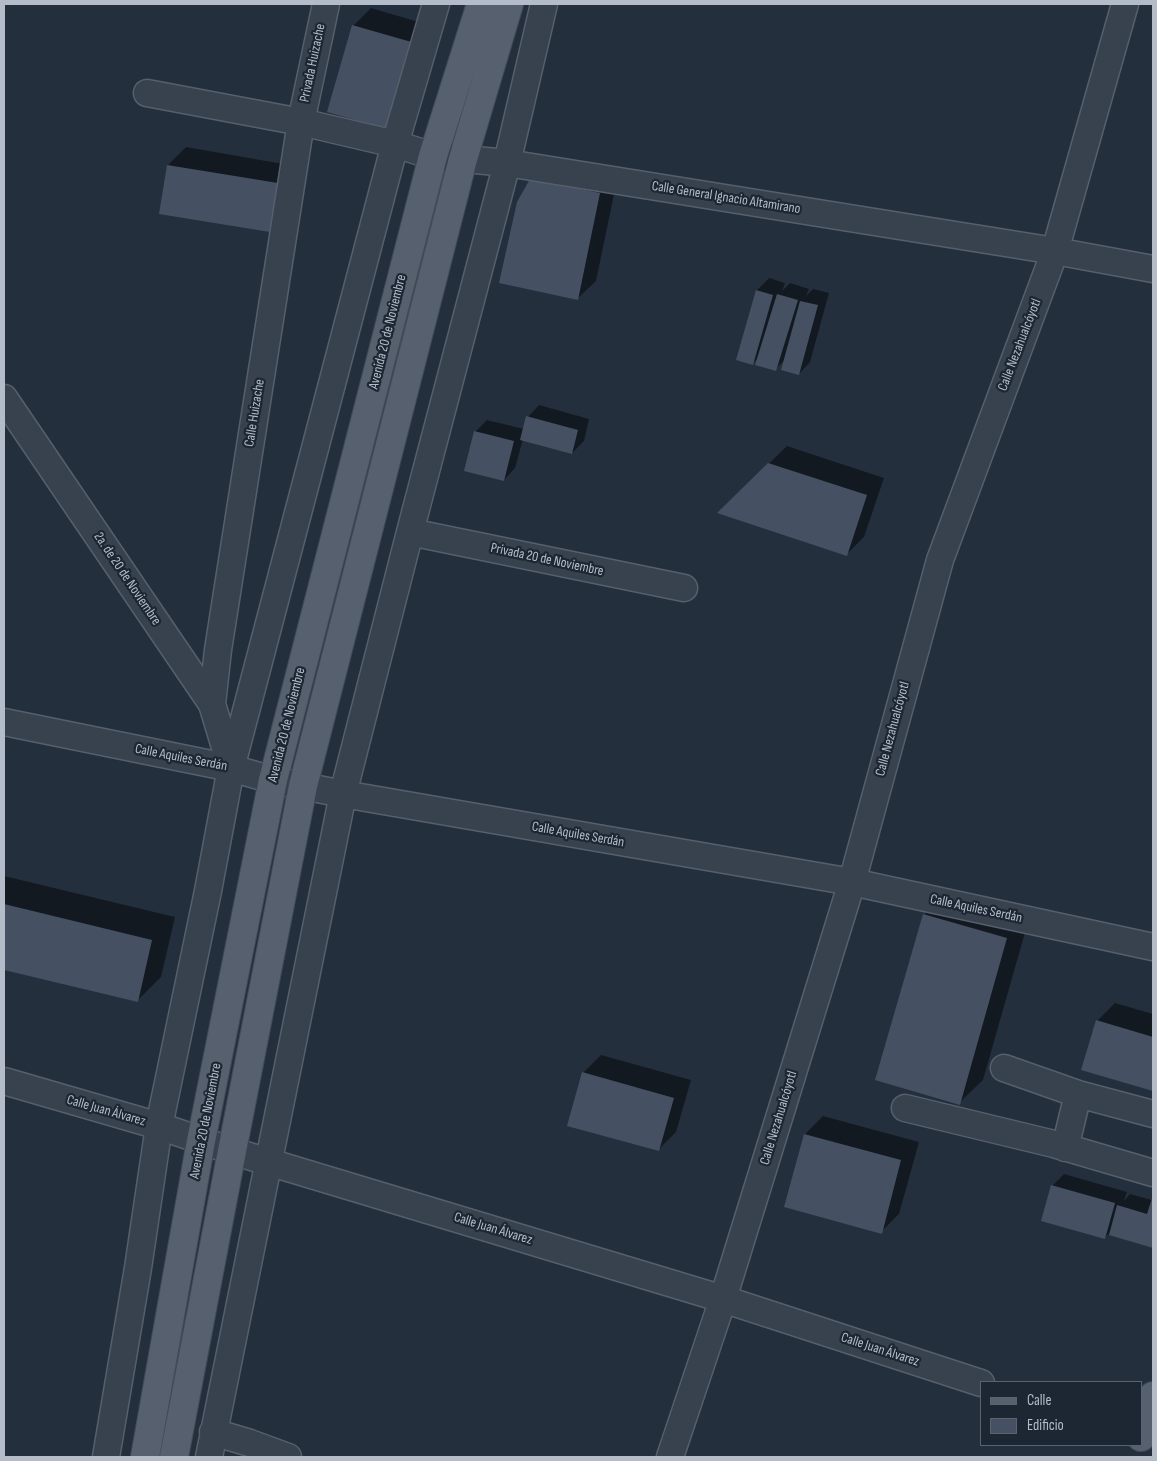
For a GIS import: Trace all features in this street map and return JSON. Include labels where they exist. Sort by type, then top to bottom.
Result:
[{"type":"main road","name":"Avenida 20 de Noviembre","points":[[145,1457],[201,1141],[273,780],[434,156],[481,4]]},
{"type":"main road","points":[[174,1457],[304,786],[463,159],[509,4]]},
{"type":"main road","points":[[1142,1434],[1153,1396]]},
{"type":"street","name":"Privada Huizache","points":[[301,122],[326,4]]},
{"type":"street","points":[[106,1457],[138,1268],[159,1126],[208,892],[231,768],[395,144],[436,4]]},
{"type":"street","points":[[209,1457],[343,794],[507,164],[544,4]]},
{"type":"street","name":"Calle Nezahualcóyotl","points":[[670,1457],[723,1298],[852,882],[940,560],[1055,251],[1125,4]]},
{"type":"street","name":"Calle General Ignacio Altamirano","points":[[147,93],[301,122],[395,144],[434,156],[507,164],[1055,251],[1153,269]]},
{"type":"street","name":"Calle Huizache","points":[[212,704],[220,640],[301,122]]},
{"type":"street","name":"2a. de 20 de Noviembre","points":[[4,398],[212,704],[231,768]]},
{"type":"street","name":"Privada 20 de Noviembre","points":[[410,532],[684,588]]},
{"type":"street","name":"Calle Aquiles Serdán","points":[[4,722],[231,768],[273,780],[343,794],[852,882],[1153,947]]},
{"type":"street","points":[[1004,1068],[1078,1094],[1153,1114]]},
{"type":"street","name":"Calle Juan Álvarez","points":[[4,1081],[159,1126],[232,1151],[723,1298],[980,1384]]},
{"type":"street","points":[[1065,1148],[1078,1094]]},
{"type":"street","points":[[905,1108],[1065,1148],[1153,1173]]},
{"type":"street","points":[[213,1432],[288,1457]]},
{"type":"building","points":[[352,25],[415,43],[390,130],[327,112]]},
{"type":"building","points":[[167,165],[278,183],[270,232],[159,214]]},
{"type":"building","points":[[530,179],[600,193],[578,300],[499,283],[517,202]]},
{"type":"building","points":[[756,290],[773,295],[753,365],[736,360]]},
{"type":"building","points":[[777,294],[798,300],[776,371],[755,365]]},
{"type":"building","points":[[800,301],[818,305],[799,375],[781,370]]},
{"type":"building","points":[[526,416],[578,430],[572,454],[520,440]]},
{"type":"building","points":[[474,431],[514,441],[504,481],[464,471]]},
{"type":"building","points":[[768,463],[867,495],[847,556],[717,513]]},
{"type":"building","points":[[4,904],[152,940],[138,1002],[4,970]]},
{"type":"building","points":[[923,914],[1007,938],[960,1105],[875,1080]]},
{"type":"building","points":[[1096,1020],[1153,1037],[1153,1091],[1081,1070]]},
{"type":"building","points":[[582,1072],[674,1098],[659,1151],[567,1126]]},
{"type":"building","points":[[804,1134],[901,1160],[882,1234],[784,1207]]},
{"type":"building","points":[[1051,1185],[1115,1203],[1105,1239],[1041,1221]]},
{"type":"building","points":[[1153,1195],[1153,1248],[1109,1235],[1117,1205],[1147,1214]]}]
